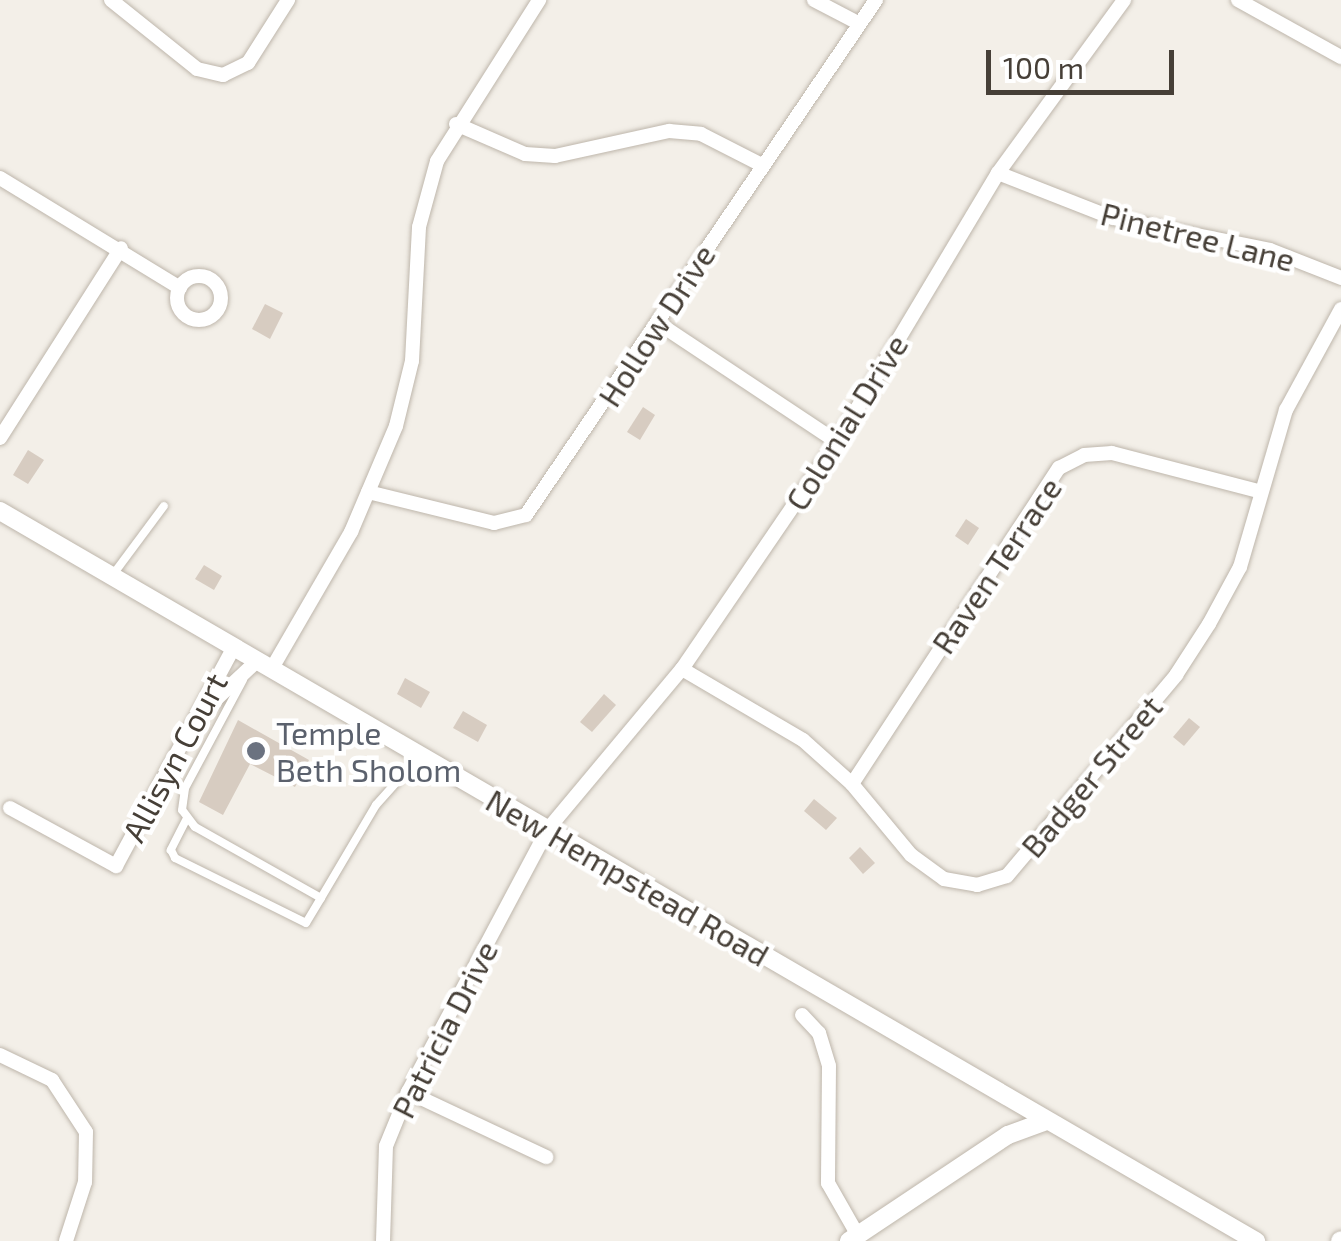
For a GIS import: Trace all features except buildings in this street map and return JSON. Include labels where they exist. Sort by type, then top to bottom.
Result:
[{"type":"street","points":[[111,0],[198,69],[223,74],[248,63],[288,0]]},
{"type":"street","points":[[194,718],[264,665],[368,492],[396,426],[412,361],[418,227],[437,161],[456,124],[539,0]]},
{"type":"street","points":[[814,0],[858,23]]},
{"type":"street","name":"Hollow Drive","points":[[368,492],[494,522],[526,514],[658,323],[760,164],[876,0]]},
{"type":"street","name":"Colonial Drive","points":[[548,829],[682,669],[837,442],[998,173],[1124,0]]},
{"type":"street","points":[[1238,0],[1341,57]]},
{"type":"street","points":[[456,124],[526,154],[555,156],[669,131],[701,134],[760,164]]},
{"type":"street","name":"Pinetree Lane","points":[[998,173],[1113,218],[1270,250],[1341,278]]},
{"type":"street","points":[[0,178],[121,248],[180,288]]},
{"type":"street","points":[[0,438],[121,248]]},
{"type":"street","name":"Badger Street","points":[[682,669],[804,740],[852,784],[911,855],[944,879],[977,885],[1008,876],[1176,675],[1209,624],[1240,567],[1258,491],[1286,410],[1341,309]]},
{"type":"street","points":[[658,323],[837,442]]},
{"type":"street","name":"Raven Terrace","points":[[852,784],[1059,468],[1084,455],[1112,453],[1258,491]]},
{"type":"street","name":"New Hempstead Road","points":[[0,511],[1256,1241]]},
{"type":"street","name":"Allisyn Court","points":[[10,808],[116,866],[234,647]]},
{"type":"street","name":"Patricia Drive","points":[[383,1241],[386,1146],[408,1092],[548,829]]},
{"type":"street","points":[[802,1015],[827,1054],[828,1183],[853,1237],[920,1199],[1008,1134],[1046,1121]]},
{"type":"street","points":[[0,1056],[52,1080],[86,1132],[85,1182],[66,1241]]},
{"type":"street","points":[[408,1092],[546,1157]]},
{"type":"lane","points":[[112,576],[164,506]]},
{"type":"lane","points":[[243,680],[185,788],[186,820],[171,850],[175,858],[300,924],[321,898],[376,804],[420,756]]},
{"type":"lane","points":[[186,820],[321,898]]},
{"type":"place","name":"Temple Beth Sholom","points":[[256,751]]}]
